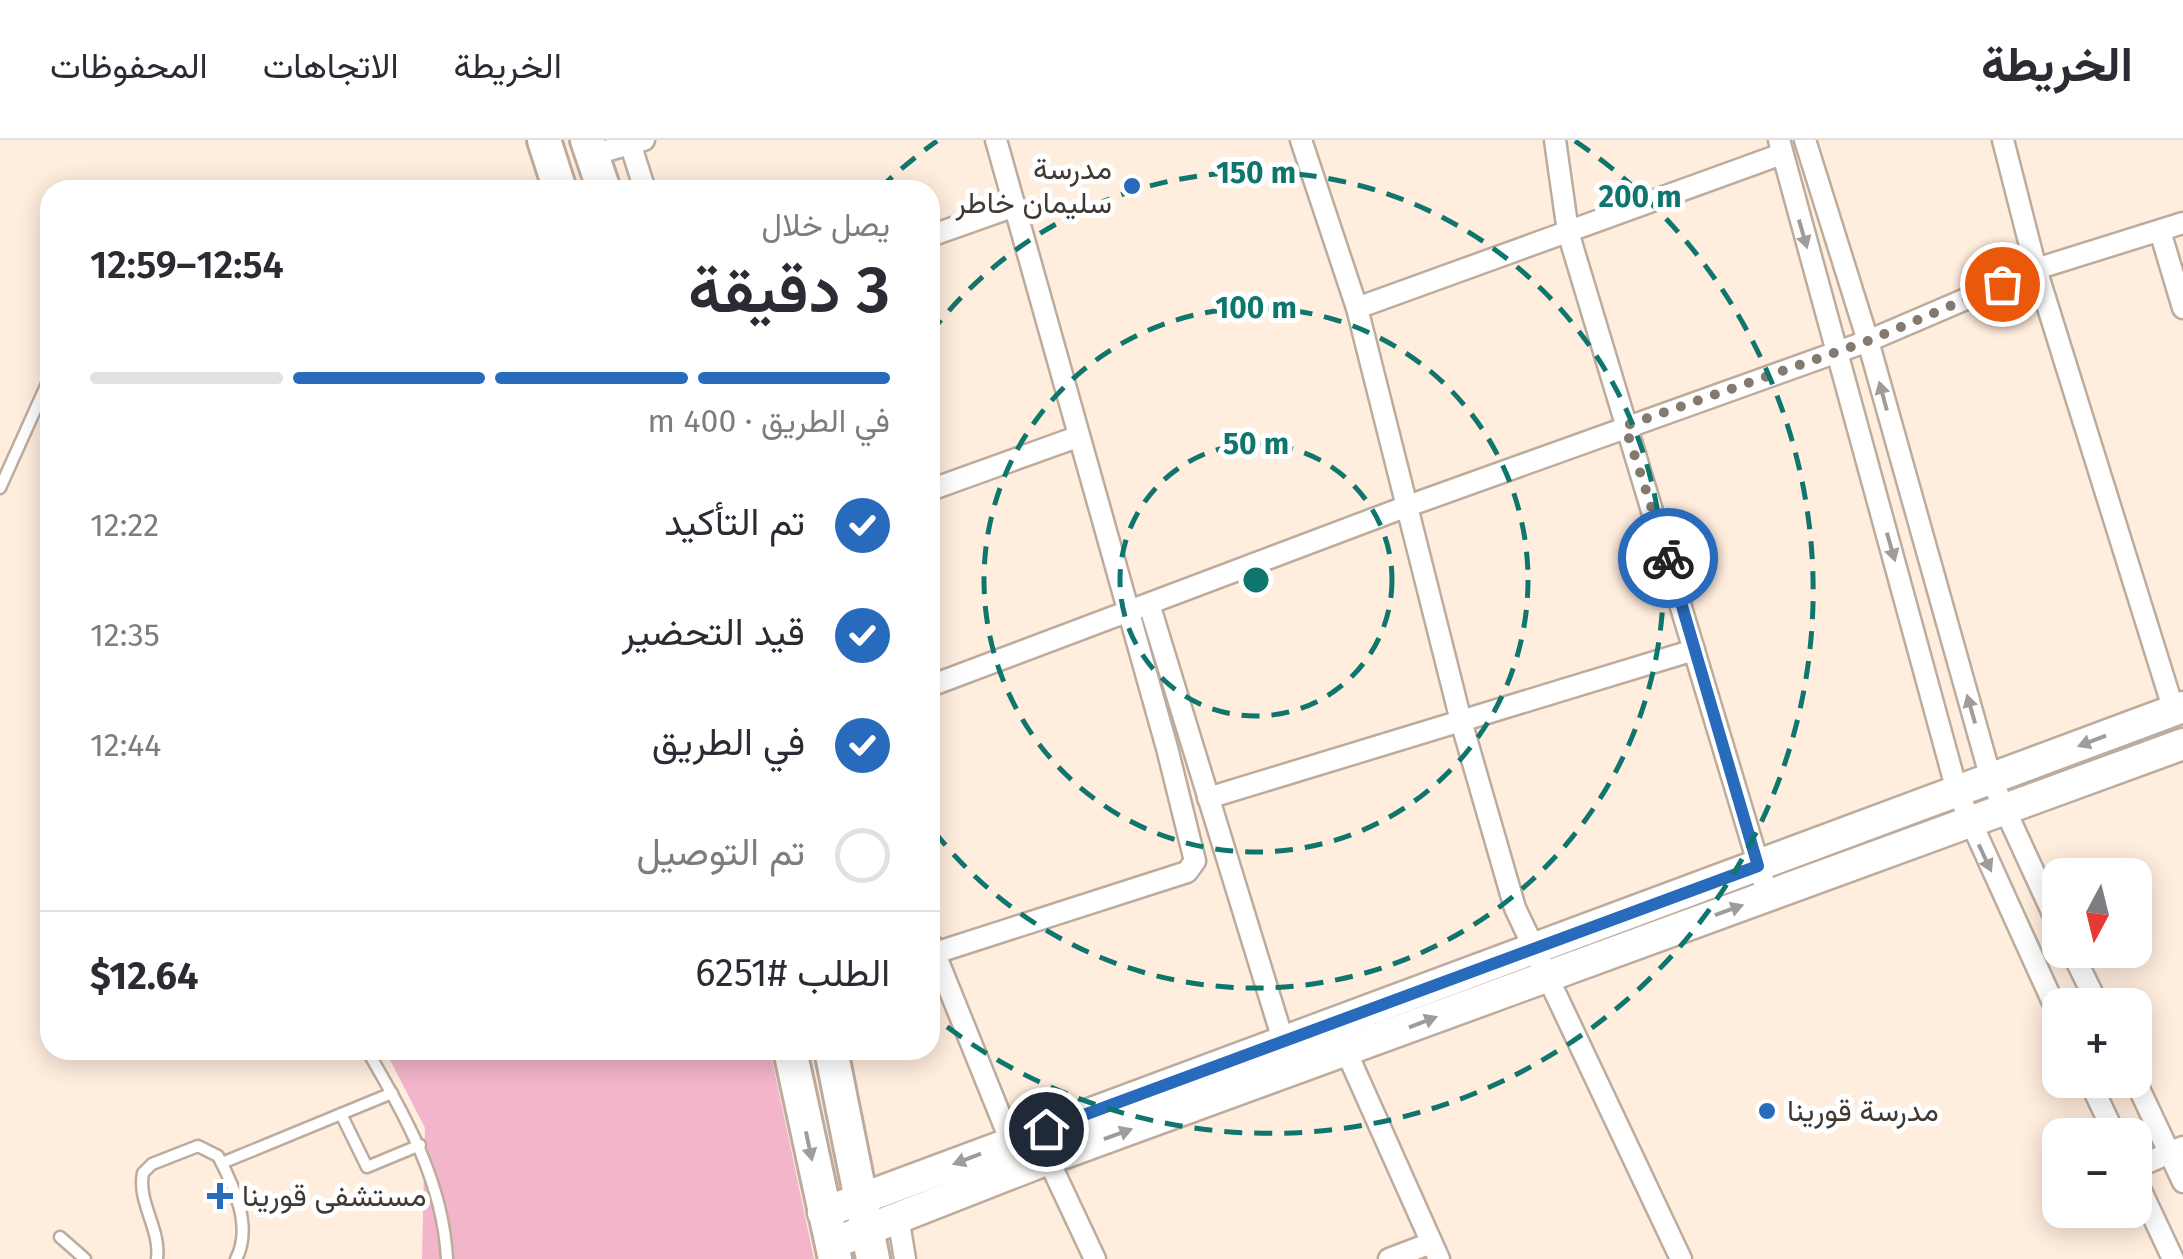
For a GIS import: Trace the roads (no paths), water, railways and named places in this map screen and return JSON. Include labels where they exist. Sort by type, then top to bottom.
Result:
[{"type":"main road","points":[[544,140],[557,180]]},
{"type":"main road","points":[[590,148],[601,180]]},
{"type":"main road","points":[[792,1060],[830,1239]]},
{"type":"main road","points":[[834,1060],[866,1229]]},
{"type":"street","points":[[940,945],[1194,866],[1192,840],[996,140]]},
{"type":"street","points":[[1301,140],[1357,308],[1461,721],[1531,948],[1681,1259]]},
{"type":"street","points":[[1555,140],[1568,232],[1768,896]]},
{"type":"street","points":[[1805,140],[1868,341],[1991,779],[2002,811],[2042,892]]},
{"type":"street","points":[[866,1229],[1012,1142],[2178,709],[2036,269],[2003,140]]},
{"type":"street","points":[[590,148],[635,141],[644,180]]},
{"type":"street","points":[[1357,308],[1568,232],[1780,147],[1957,791],[2046,988]]},
{"type":"street","points":[[940,232],[1015,206]]},
{"type":"street","points":[[940,682],[1625,426],[1868,341],[2036,269],[2183,223]]},
{"type":"street","points":[[2160,231],[2183,308]]},
{"type":"street","points":[[940,486],[1077,437]]},
{"type":"street","points":[[1149,604],[1283,1040]]},
{"type":"street","points":[[1208,798],[1694,650]]},
{"type":"street","points":[[830,1239],[2183,744]]},
{"type":"street","points":[[940,967],[1012,1142]]},
{"type":"street","points":[[1334,1022],[1435,1251],[1389,1259]]},
{"type":"street","points":[[2145,1098],[2177,1150],[2183,1182]]},
{"type":"street","points":[[2152,1161],[2177,1150]]},
{"type":"street","points":[[1048,1160],[1096,1259]]},
{"type":"street","points":[[2152,1214],[2173,1259]]},
{"type":"street","points":[[898,1217],[905,1259]]},
{"type":"lane","points":[[0,488],[40,399]]},
{"type":"lane","points":[[373,1060],[420,1145],[436,1188],[446,1259]]},
{"type":"lane","points":[[222,1163],[392,1093]]},
{"type":"lane","points":[[341,1114],[368,1166],[420,1145]]},
{"type":"lane","points":[[157,1259],[157,1238],[141,1185],[142,1173],[152,1164],[198,1146],[213,1151],[222,1163],[243,1223],[243,1244],[236,1259]]},
{"type":"lane","points":[[60,1237],[84,1259]]},
{"type":"place","name":"مدرسة سليمان خاطر","points":[[1132,186]]},
{"type":"place","name":"مدرسة قورينا","points":[[1767,1111]]},
{"type":"place","name":"مستشفى قورينا","points":[[220,1196]]}]
